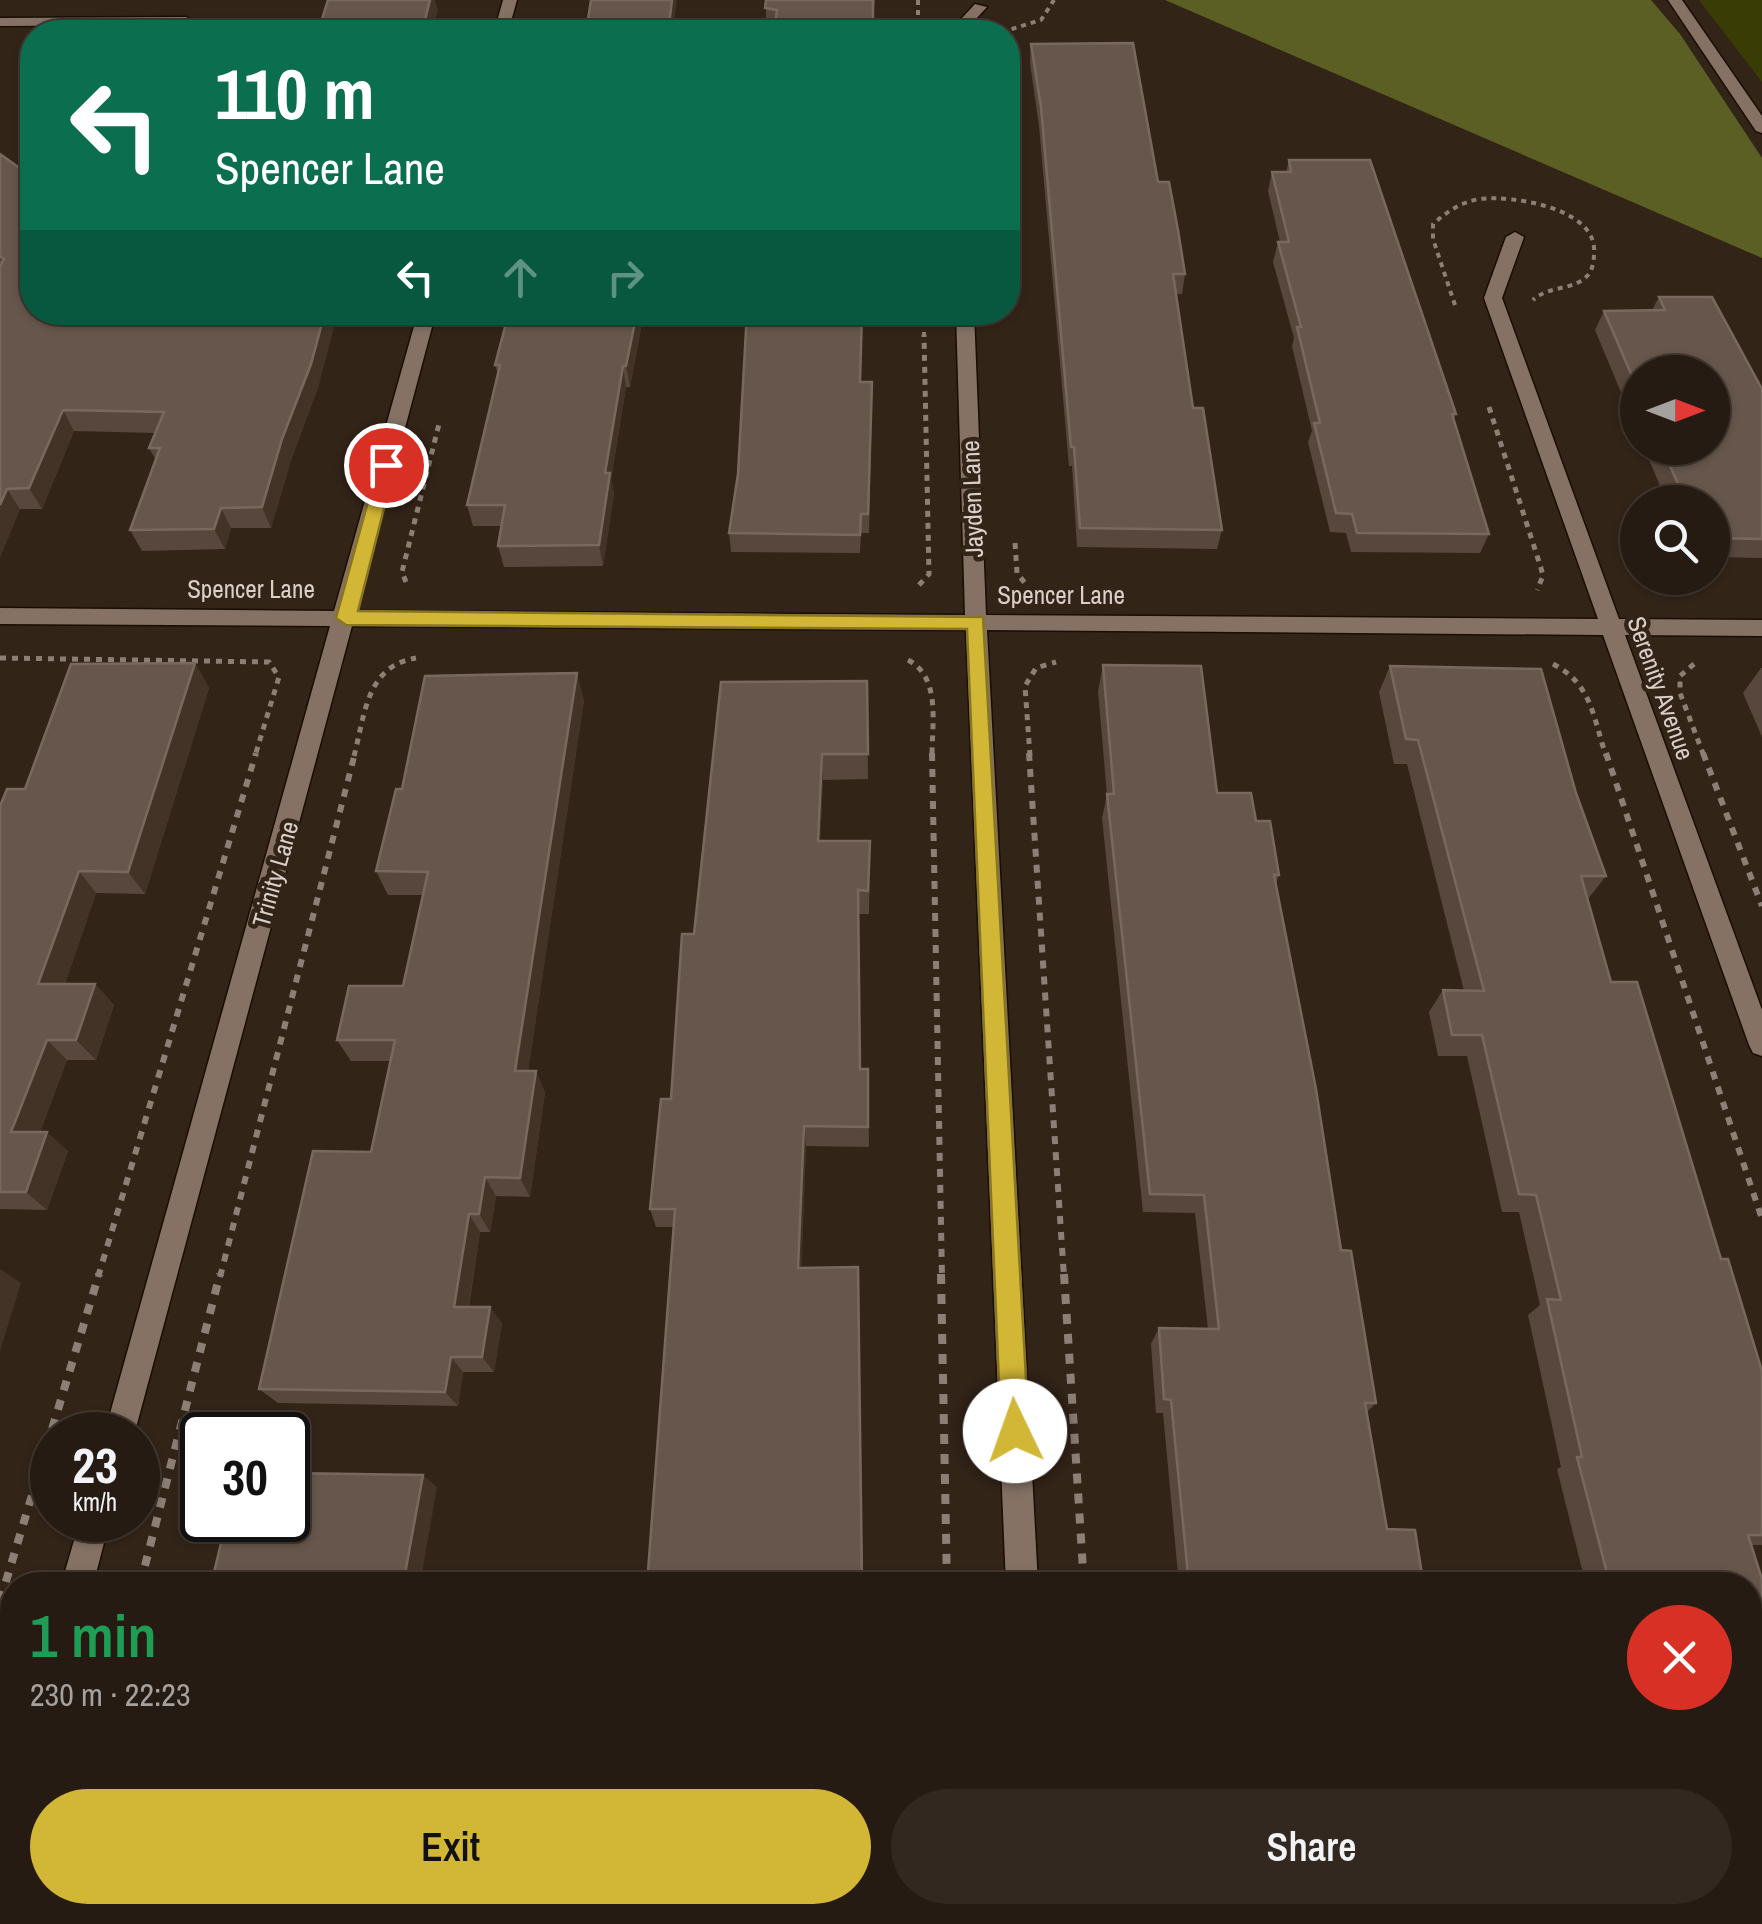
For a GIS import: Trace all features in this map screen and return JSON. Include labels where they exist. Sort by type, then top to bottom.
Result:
[{"type":"street","points":[[1675,0],[1762,128]]},
{"type":"street","points":[[968,20],[980,7]]},
{"type":"street","name":"Serenity Avenue","points":[[1515,237],[1493,298],[1762,1045]]},
{"type":"street","name":"Trinity Lane","points":[[124,1412],[424,325]]},
{"type":"street","name":"Jayden Lane","points":[[966,325],[976,622],[1021,1572]]},
{"type":"street","name":"Spencer Lane","points":[[0,616],[1762,628]]},
{"type":"street","points":[[81,1572],[89,1542]]},
{"type":"path","points":[[1020,27],[1040,22],[1050,13],[1054,0]]},
{"type":"path","points":[[1460,322],[1434,239],[1433,224],[1454,206],[1478,198],[1510,197],[1554,208],[1586,230],[1596,246],[1596,260],[1588,276],[1536,296],[1535,311]]},
{"type":"path","points":[[908,591],[929,574],[924,325]]},
{"type":"path","points":[[1485,397],[1543,576],[1536,592],[1528,595]]},
{"type":"path","points":[[414,588],[404,581],[402,572],[445,403]]},
{"type":"path","points":[[1015,536],[1019,579],[1038,591]]},
{"type":"path","points":[[0,658],[256,659],[269,662],[279,677],[8,1572]]},
{"type":"path","points":[[143,1572],[374,679],[404,660],[419,658]]},
{"type":"path","points":[[900,660],[922,667],[931,686],[947,1572]]},
{"type":"path","points":[[1063,661],[1041,665],[1031,673],[1025,686],[1083,1572]]},
{"type":"path","points":[[1540,662],[1566,669],[1583,686],[1762,1219]]},
{"type":"path","points":[[1704,663],[1686,668],[1679,686],[1762,906]]},
{"type":"shaded area","points":[[1699,0],[1762,0],[1762,82]]},
{"type":"green space","points":[[1165,0],[1651,0],[1680,34],[1762,158],[1762,258]]},
{"type":"building","points":[[328,0],[430,0],[425,20],[322,20]]},
{"type":"building","points":[[591,0],[672,0],[670,20],[588,20]]},
{"type":"building","points":[[766,0],[873,0],[873,20],[776,20],[777,10],[765,8]]},
{"type":"building","points":[[1133,43],[1158,182],[1169,182],[1178,230],[1185,274],[1173,274],[1193,408],[1203,408],[1222,530],[1080,528],[1041,107],[1031,44]]},
{"type":"building","points":[[0,154],[20,168],[20,325],[322,325],[262,507],[221,508],[214,529],[130,530],[160,448],[149,448],[164,412],[63,410],[29,488],[7,489],[0,505],[0,266],[4,259],[0,256]]},
{"type":"building","points":[[1289,160],[1370,160],[1456,414],[1452,414],[1489,534],[1357,533],[1352,514],[1336,513],[1314,423],[1320,423],[1297,327],[1301,327],[1278,242],[1289,242],[1272,172],[1291,172]]},
{"type":"building","points":[[1659,297],[1712,297],[1762,389],[1762,539],[1730,538],[1730,485],[1678,485],[1670,465],[1730,465],[1730,355],[1623,355],[1604,311],[1665,310]]},
{"type":"building","points":[[506,325],[634,325],[623,366],[605,473],[610,473],[599,545],[498,546],[505,505],[467,505],[500,365],[495,365]]},
{"type":"building","points":[[746,325],[862,325],[860,382],[872,382],[868,514],[861,514],[860,535],[729,533],[738,474]]},
{"type":"building","points":[[195,663],[128,872],[79,871],[38,984],[95,984],[76,1040],[47,1040],[11,1132],[47,1132],[26,1192],[0,1192],[0,806],[7,789],[25,789],[71,664]]},
{"type":"building","points":[[1103,665],[1201,666],[1217,793],[1251,793],[1256,821],[1270,821],[1279,875],[1274,875],[1316,1089],[1341,1250],[1351,1251],[1376,1403],[1365,1403],[1387,1529],[1415,1530],[1422,1572],[1188,1572],[1171,1400],[1164,1399],[1159,1328],[1219,1329],[1204,1195],[1150,1194],[1107,794],[1114,794]]},
{"type":"building","points":[[1390,666],[1541,669],[1576,793],[1606,876],[1581,876],[1611,982],[1637,982],[1721,1259],[1728,1259],[1762,1371],[1762,1535],[1748,1535],[1760,1572],[1607,1572],[1577,1457],[1582,1457],[1547,1299],[1561,1300],[1536,1195],[1519,1194],[1482,1035],[1452,1035],[1443,990],[1484,991],[1418,740],[1406,739]]},
{"type":"building","points":[[577,673],[515,1071],[536,1071],[520,1178],[485,1177],[479,1214],[469,1214],[454,1307],[490,1307],[482,1357],[451,1357],[445,1392],[259,1389],[313,1151],[371,1152],[395,1040],[337,1040],[349,986],[403,986],[428,872],[376,871],[396,789],[402,789],[425,676]]},
{"type":"building","points":[[867,681],[868,754],[822,754],[818,841],[870,841],[868,891],[858,890],[860,1069],[868,1069],[868,1127],[804,1126],[798,1268],[858,1267],[862,1572],[648,1572],[675,1209],[650,1209],[661,1099],[671,1099],[682,934],[694,934],[721,682]]},
{"type":"building","points":[[310,1473],[423,1475],[405,1572],[214,1572],[221,1542],[310,1542]]},
{"type":"route","points":[[386,465],[346,618],[976,622],[1015,1431]]}]
